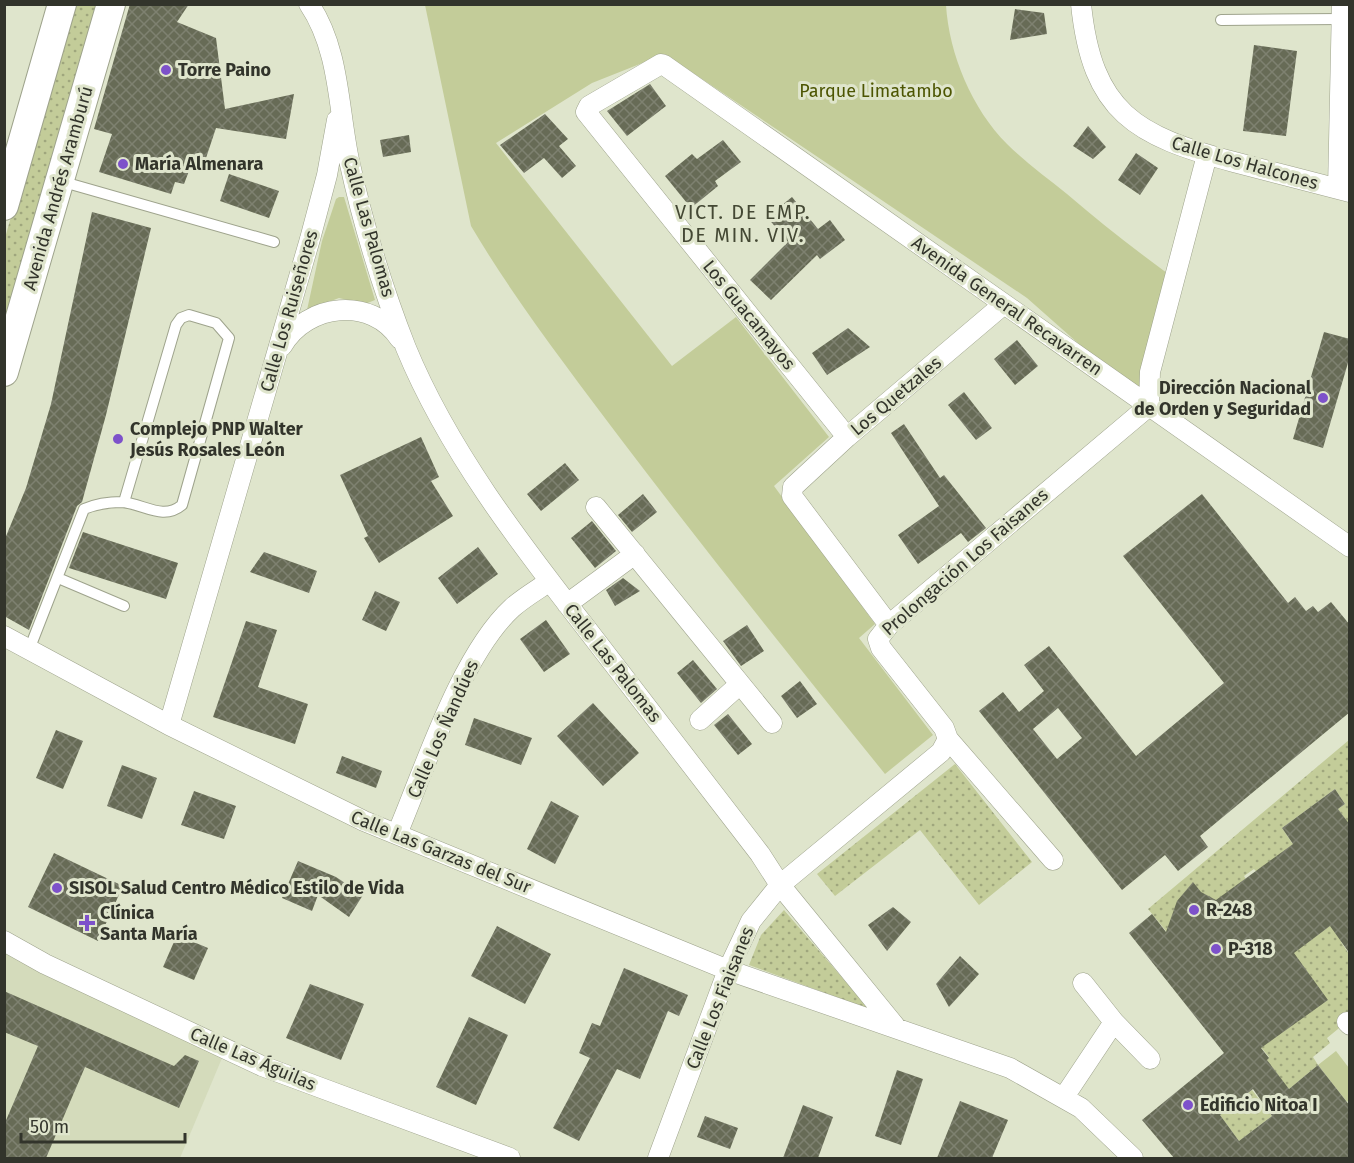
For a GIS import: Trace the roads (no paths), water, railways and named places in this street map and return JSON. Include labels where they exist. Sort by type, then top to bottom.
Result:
[{"type":"main road","points":[[4,206],[62,4]]},
{"type":"main road","name":"Avenida Andrés Aramburú","points":[[4,372],[111,4]]},
{"type":"street","name":"Calle Las Palomas","points":[[309,4],[325,31],[349,157],[373,256],[407,349],[457,446],[567,604],[760,854],[780,885],[896,1027]]},
{"type":"street","name":"Calle Los Halcones","points":[[1081,4],[1093,63],[1112,100],[1130,119],[1154,136],[1208,155],[1344,191]]},
{"type":"street","points":[[1342,12],[1344,191]]},
{"type":"street","name":"Los Guacamayos","points":[[664,65],[661,64],[586,109],[586,112],[847,437]]},
{"type":"street","name":"Avenida General Recavarren","points":[[664,65],[1350,547]]},
{"type":"street","name":"Calle Los Ruiseñores","points":[[169,725],[276,360],[327,175],[340,102]]},
{"type":"street","points":[[1149,406],[1149,372],[1208,155]]},
{"type":"street","name":"Los Quetzales","points":[[889,625],[791,492],[793,487],[847,437],[1004,304]]},
{"type":"street","points":[[276,360],[283,343],[296,328],[311,317],[329,311],[347,309],[366,313],[383,321],[397,334],[407,349]]},
{"type":"street","name":"Prolongación Los Faisanes","points":[[948,739],[944,728],[878,644],[878,639],[889,625],[1149,406]]},
{"type":"street","points":[[596,507],[772,723]]},
{"type":"street","points":[[567,604],[634,554]]},
{"type":"street","name":"Calle Los Ñandúes","points":[[397,834],[463,677],[481,647],[512,609],[550,581]]},
{"type":"street","name":"Calle Las Garzas del Sur","points":[[4,636],[169,725],[364,821],[728,970],[896,1027]]},
{"type":"street","points":[[700,720],[739,685]]},
{"type":"street","points":[[948,739],[1053,860]]},
{"type":"street","name":"Calle Los Fiaisanes","points":[[658,1158],[728,970],[751,921],[780,885],[941,752],[948,739]]},
{"type":"street","name":"Calle Las Águilas","points":[[4,941],[45,964],[262,1066],[510,1158]]},
{"type":"street","points":[[1083,983],[1114,1022],[1150,1059]]},
{"type":"street","points":[[1064,1097],[1114,1022]]},
{"type":"street","points":[[896,1027],[988,1059],[1064,1097],[1100,1125],[1133,1158]]},
{"type":"lane","points":[[1221,20],[1342,12]]},
{"type":"lane","points":[[60,181],[274,242]]},
{"type":"lane","points":[[29,650],[84,509],[96,504],[124,502],[164,513],[174,512],[182,505],[229,338],[216,323],[189,315],[181,318],[176,325],[124,502]]},
{"type":"lane","points":[[58,578],[124,606]]},
{"type":"place","name":"Torre Paino","points":[[166,70]]},
{"type":"place","name":"María Almenara","points":[[123,164]]},
{"type":"place","name":"Dirección Nacional de Orden y Seguridad","points":[[1323,398]]},
{"type":"place","name":"Complejo PNP Walter Jesús Rosales León","points":[[118,439]]},
{"type":"place","name":"SISOL Salud Centro Médico Estilo de Vida","points":[[57,888]]},
{"type":"place","name":"R-248","points":[[1194,910]]},
{"type":"place","name":"Clínica Santa María","points":[[87,923]]},
{"type":"place","name":"P-318","points":[[1216,949]]},
{"type":"place","name":"Edificio Nitoa I","points":[[1188,1105]]},
{"type":"district","name":"VICT. DE EMP. DE MIN. VIV.","points":[[743,224]]},
{"type":"park label","name":"Parque Limatambo","points":[[876,91]]}]
